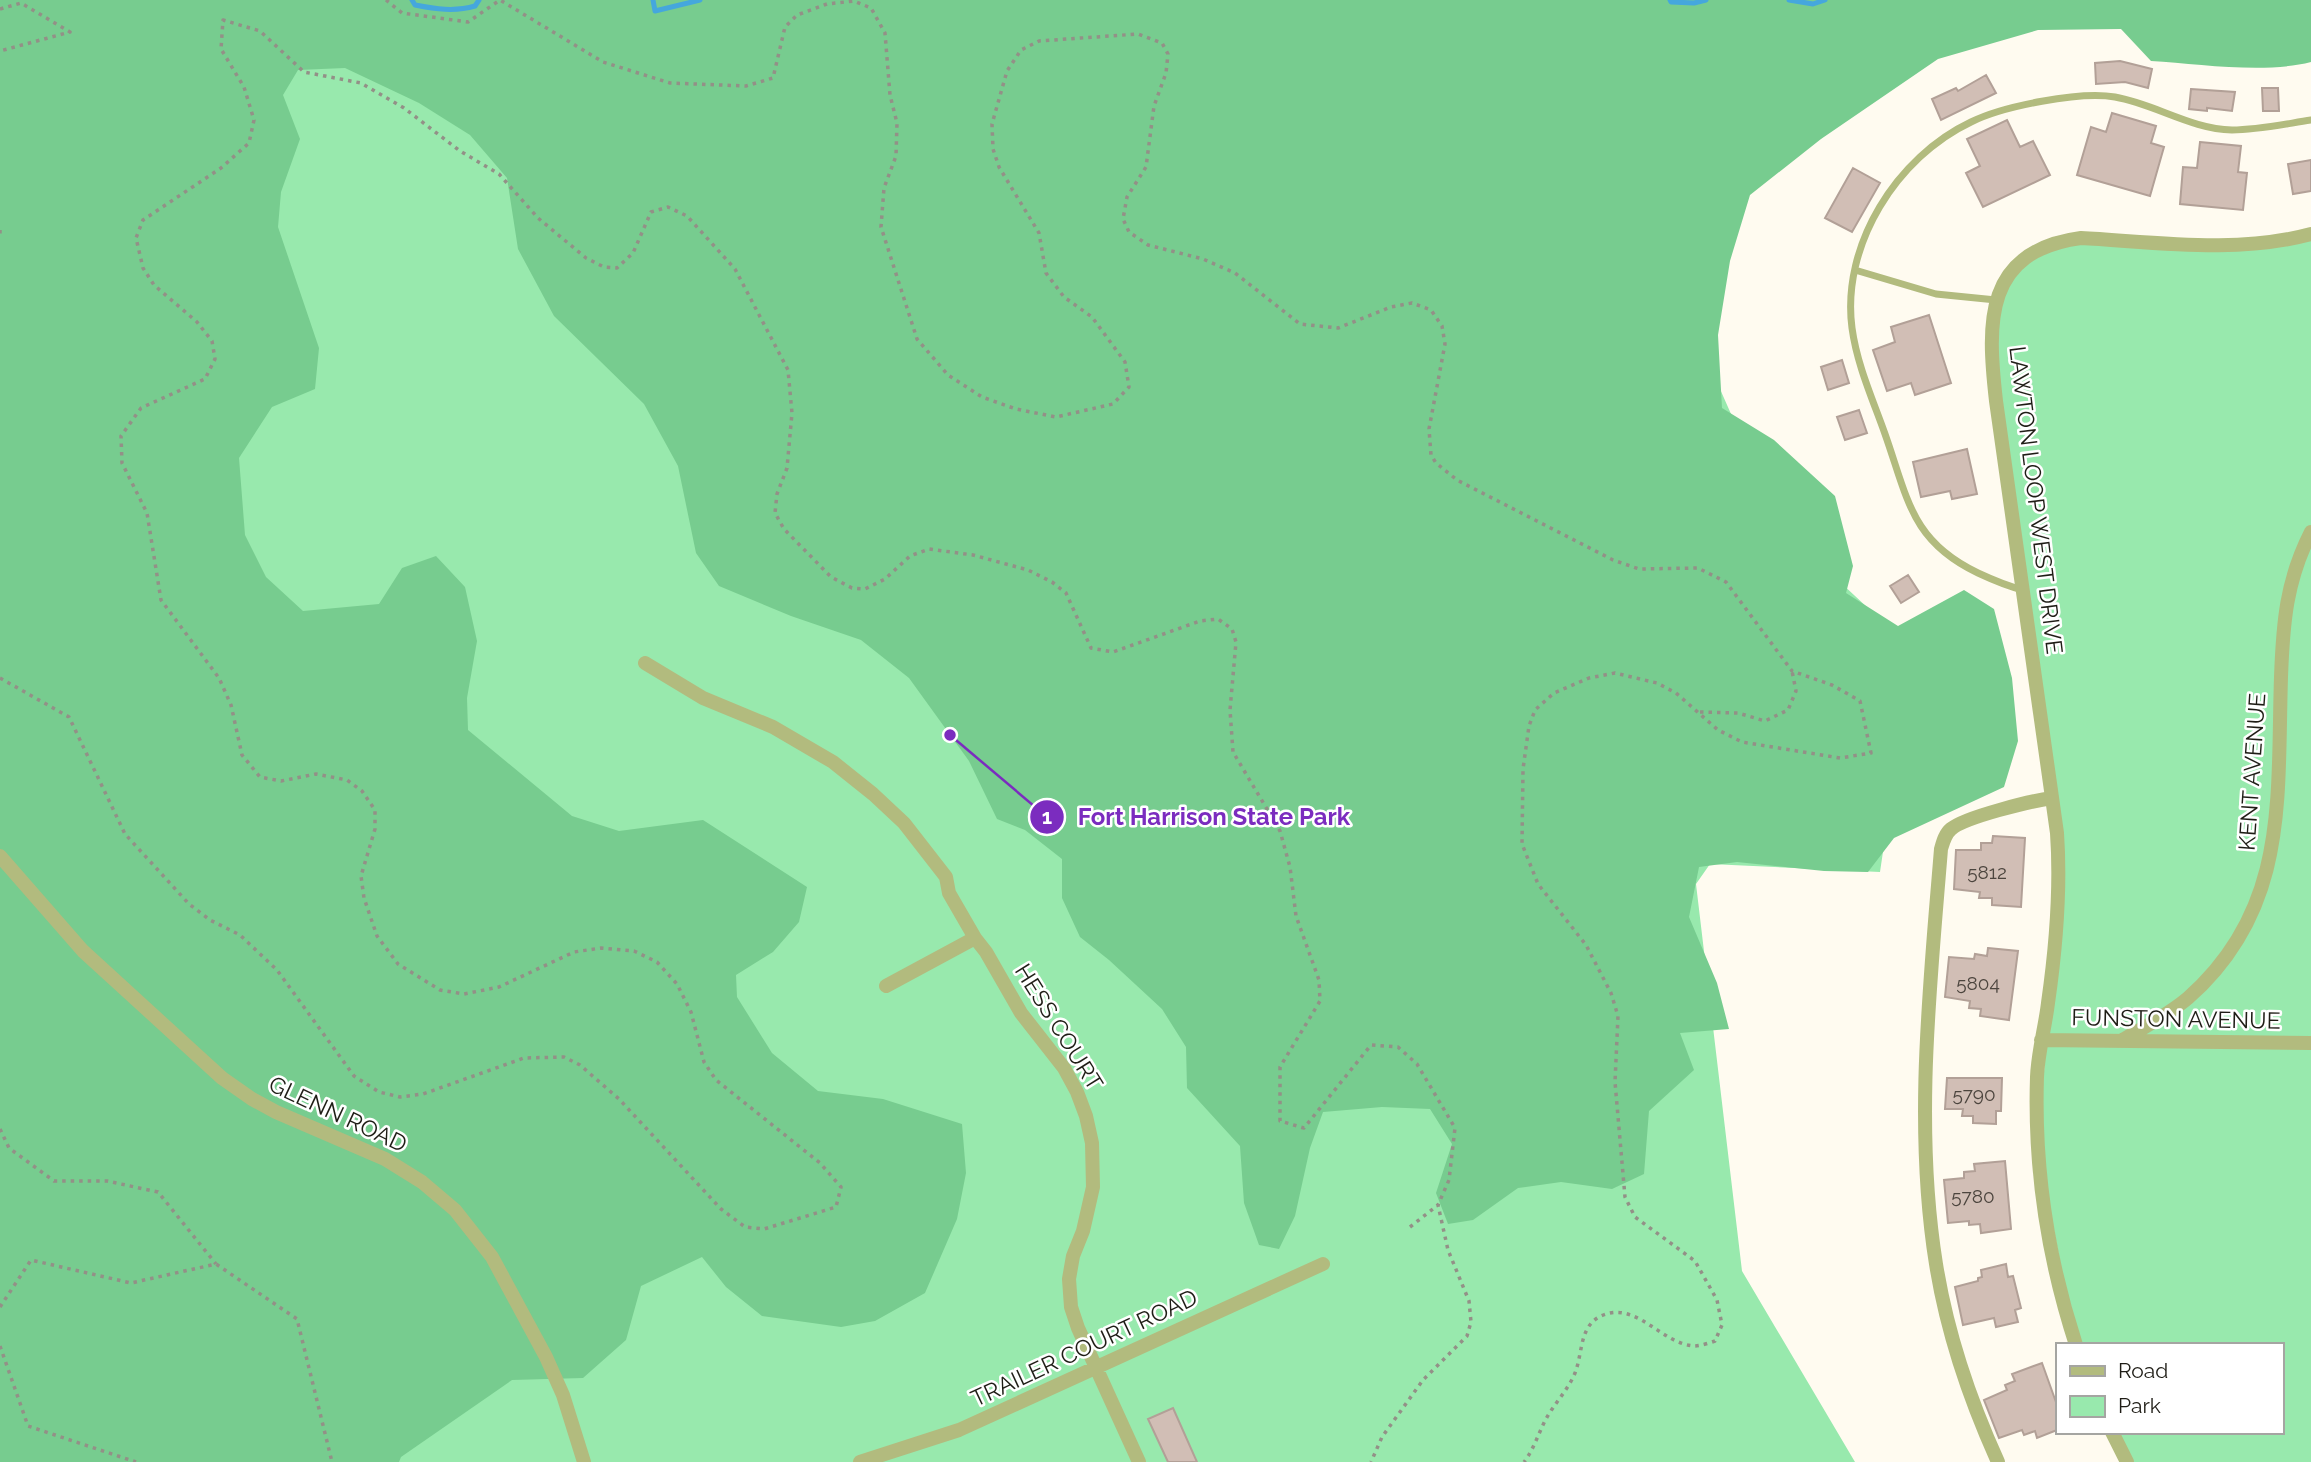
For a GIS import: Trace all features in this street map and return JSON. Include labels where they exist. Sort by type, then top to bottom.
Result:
[{"type":"street","name":"LAWTON LOOP WEST DRIVE","points":[[2075,1343],[2054,1266],[2042,1190],[2037,1098],[2041,1040],[2053,969],[2058,895],[2057,833],[1993,380],[1992,316],[2002,285],[2021,261],[2035,250],[2061,240],[2081,238],[2202,245],[2263,243],[2311,234]]},
{"type":"street","name":"KENT AVENUE","points":[[2121,1041],[2160,1019],[2206,980],[2247,924],[2264,884],[2276,816],[2284,619],[2295,568],[2311,533]]},
{"type":"street","name":"HESS COURT","points":[[645,663],[703,698],[773,727],[833,762],[904,823],[946,877],[949,893],[975,938],[1021,1013],[1069,1077],[1081,1100],[1089,1126],[1094,1160],[1093,1187],[1087,1218],[1073,1256],[1069,1287],[1075,1322],[1139,1462]]},
{"type":"street","points":[[1998,1462],[1962,1373],[1936,1266],[1927,1178],[1928,1002],[1941,849],[1947,833],[1957,824],[1984,815],[2015,805],[2052,798]]},
{"type":"street","name":"GLENN ROAD","points":[[0,856],[83,951],[222,1078],[276,1112],[385,1159],[422,1182],[455,1210],[492,1257],[549,1363],[563,1395],[584,1462]]},
{"type":"street","points":[[886,986],[975,938]]},
{"type":"street","name":"FUNSTON AVENUE","points":[[2041,1040],[2311,1043]]},
{"type":"street","name":"TRAILER COURT ROAD","points":[[860,1462],[940,1438],[1323,1264]]},
{"type":"street","points":[[2113,1434],[2127,1462]]},
{"type":"lane","points":[[2024,590],[1998,583],[1960,565],[1936,546],[1919,523],[1855,346],[1850,308],[1855,270],[1870,225],[1889,191],[1903,173],[1949,133],[1997,111],[2020,104],[2092,96],[2118,97],[2201,125],[2233,130],[2311,120]]},
{"type":"lane","points":[[1855,270],[1936,294],[1996,300]]},
{"type":"path","points":[[386,0],[402,13],[468,22],[500,0],[603,62],[670,83],[746,86],[772,78],[785,27],[797,15],[840,2],[853,1],[871,8],[885,33],[890,94],[897,122],[896,156],[884,188],[881,227],[917,340],[948,375],[982,397],[1016,409],[1056,417],[1113,404],[1129,387],[1125,362],[1092,317],[1064,297],[1046,273],[1039,233],[999,167],[993,149],[992,124],[1007,71],[1021,50],[1039,41],[1138,34],[1162,43],[1168,54],[1166,73],[1154,106],[1146,167],[1127,198],[1123,219],[1129,232],[1148,245],[1203,259],[1234,274],[1300,324],[1338,328],[1391,307],[1412,303],[1431,310],[1442,326],[1445,344],[1429,429],[1431,454],[1436,463],[1457,480],[1613,560],[1639,569],[1698,568],[1726,582],[1792,671],[1796,691],[1788,710],[1765,721],[1738,713],[1698,712]]},
{"type":"path","points":[[0,9],[20,3],[70,32],[0,51]]},
{"type":"path","points":[[0,678],[69,717],[125,834],[190,904],[210,919],[240,935],[277,970],[354,1076],[379,1092],[400,1097],[423,1094],[524,1058],[564,1058],[580,1065],[619,1099],[721,1209],[745,1227],[764,1228],[836,1207],[841,1187],[820,1164],[716,1080],[704,1062],[691,1012],[677,984],[657,962],[634,951],[601,948],[574,952],[499,988],[464,994],[440,990],[398,964],[377,936],[364,898],[360,876],[375,829],[375,810],[362,791],[347,780],[316,774],[281,781],[260,777],[243,755],[231,705],[219,678],[161,600],[147,513],[122,463],[121,436],[141,408],[205,379],[215,359],[212,341],[197,322],[154,285],[143,268],[136,238],[142,220],[222,168],[249,143],[254,120],[243,87],[221,49],[223,20],[260,31],[304,72],[361,83],[404,108],[460,151],[499,174],[538,218],[586,258],[604,267],[617,268],[633,253],[651,212],[668,207],[687,216],[735,269],[788,370],[791,427],[787,468],[777,494],[775,513],[784,529],[831,577],[852,588],[865,589],[885,579],[910,556],[929,549],[973,555],[1028,570],[1052,582],[1066,593],[1091,648],[1113,652],[1200,621],[1218,619],[1232,629],[1236,642],[1230,710],[1233,752],[1280,831],[1290,867],[1296,916],[1319,980],[1320,1001],[1280,1067],[1280,1121],[1304,1128],[1371,1045],[1398,1047],[1417,1064],[1455,1128],[1449,1180],[1438,1205],[1410,1227]]},
{"type":"path","points":[[0,230],[0,236]]},
{"type":"path","points":[[1524,1462],[1532,1451],[1546,1419],[1575,1374],[1584,1334],[1600,1315],[1617,1312],[1637,1318],[1674,1341],[1695,1346],[1715,1341],[1722,1325],[1717,1300],[1695,1261],[1635,1217],[1625,1197],[1615,1082],[1618,1016],[1611,993],[1587,945],[1538,884],[1522,844],[1523,769],[1529,726],[1535,710],[1554,693],[1589,678],[1615,673],[1657,683],[1676,693],[1718,730],[1742,742],[1840,758],[1871,753],[1860,701],[1832,685],[1792,671]]},
{"type":"path","points":[[0,1129],[9,1147],[54,1181],[107,1181],[158,1192],[216,1264],[297,1319],[332,1462]]},
{"type":"path","points":[[1371,1462],[1382,1437],[1423,1380],[1467,1336],[1471,1322],[1469,1301],[1448,1250],[1438,1205]]},
{"type":"path","points":[[0,1307],[31,1260],[131,1283],[216,1264]]},
{"type":"path","points":[[0,1346],[28,1426],[136,1462]]},
{"type":"green space","points":[[0,0],[1867,33],[1711,239],[1716,380],[1781,527],[1913,650],[1880,872],[1710,864],[1696,884],[1742,1271],[1855,1462],[0,1462]]},
{"type":"green space","points":[[0,0],[2311,0],[2311,62],[2293,66],[2253,68],[2151,61],[2121,29],[2038,30],[1938,59],[1821,139],[1750,195],[1730,261],[1718,335],[1722,408],[1774,440],[1835,496],[1853,566],[1846,593],[1898,626],[1964,590],[1994,609],[2012,678],[2018,741],[2004,787],[1894,838],[1868,872],[1824,871],[1737,862],[1699,867],[1689,917],[1717,983],[1729,1029],[1680,1033],[1694,1070],[1649,1111],[1644,1174],[1612,1189],[1561,1182],[1518,1188],[1473,1220],[1448,1224],[1436,1193],[1452,1144],[1430,1109],[1382,1107],[1323,1112],[1310,1148],[1295,1216],[1279,1249],[1259,1245],[1244,1203],[1240,1146],[1187,1088],[1186,1047],[1162,1009],[1080,937],[1062,898],[1062,859],[1025,830],[997,819],[969,761],[909,678],[861,640],[791,616],[719,586],[696,553],[678,466],[644,404],[554,316],[518,249],[507,178],[470,135],[419,103],[345,68],[298,70],[283,95],[300,139],[281,192],[278,227],[319,348],[315,389],[272,407],[239,458],[245,535],[266,577],[303,611],[379,604],[402,568],[436,556],[465,587],[477,641],[467,698],[468,730],[572,816],[619,831],[703,820],[807,887],[799,922],[773,952],[736,975],[737,997],[772,1053],[818,1091],[883,1099],[962,1124],[966,1173],[957,1219],[925,1293],[875,1321],[841,1327],[762,1316],[726,1287],[702,1257],[641,1286],[626,1340],[583,1378],[512,1380],[401,1457],[399,1462],[0,1462]]},
{"type":"green space","points":[[2311,234],[2311,1462],[2127,1462],[2113,1434],[2283,1434],[2283,1343],[2076,1343],[2038,1147],[2058,895],[1992,316],[2018,265],[2061,240],[2176,243]]},
{"type":"building","points":[[2120,61],[2152,69],[2148,88],[2125,82],[2096,84],[2095,63]]},
{"type":"building","points":[[1986,75],[1996,93],[1941,120],[1932,99],[1956,88],[1958,91]]},
{"type":"building","points":[[2262,88],[2278,88],[2279,111],[2263,111]]},
{"type":"building","points":[[2191,89],[2235,92],[2232,111],[2189,109]]},
{"type":"building","points":[[2112,113],[2156,126],[2151,143],[2164,147],[2150,196],[2077,175],[2091,127],[2106,132]]},
{"type":"building","points":[[2007,120],[2020,147],[2033,141],[2050,175],[1983,207],[1966,173],[1980,166],[1967,139]]},
{"type":"building","points":[[2200,142],[2241,146],[2238,172],[2247,173],[2243,210],[2180,204],[2183,167],[2197,168]]},
{"type":"building","points":[[2311,160],[2311,191],[2293,194],[2288,164]]},
{"type":"building","points":[[1853,168],[1880,183],[1852,232],[1825,218]]},
{"type":"building","points":[[1929,315],[1951,383],[1915,395],[1911,383],[1887,391],[1873,350],[1895,342],[1891,327]]},
{"type":"building","points":[[1842,360],[1849,383],[1828,390],[1821,367]]},
{"type":"building","points":[[1859,410],[1867,433],[1845,440],[1837,417]]},
{"type":"building","points":[[1967,449],[1977,494],[1952,499],[1950,491],[1921,497],[1913,462]]},
{"type":"building","points":[[1908,575],[1919,592],[1901,603],[1890,586]]},
{"type":"building","points":[[1993,836],[2025,838],[2021,907],[1992,905],[1992,898],[1979,898],[1980,892],[1954,889],[1956,850],[1981,850],[1981,843],[1992,843]]},
{"type":"building","points":[[1988,948],[2018,951],[2009,1020],[1980,1016],[1981,1009],[1969,1008],[1970,1001],[1945,997],[1949,957],[1974,959],[1975,954],[1987,956]]},
{"type":"building","points":[[1947,1078],[2002,1078],[2001,1111],[1996,1111],[1996,1124],[1973,1123],[1973,1116],[1962,1116],[1963,1109],[1945,1109]]},
{"type":"building","points":[[2005,1161],[2011,1229],[1981,1233],[1980,1224],[1969,1225],[1969,1221],[1948,1223],[1944,1180],[1964,1178],[1964,1172],[1975,1171],[1974,1164]]},
{"type":"building","points":[[2006,1264],[2008,1277],[2013,1276],[2021,1308],[2015,1310],[2018,1322],[1996,1327],[1994,1318],[1963,1325],[1955,1287],[1978,1281],[1978,1278],[1982,1277],[1981,1270]]},
{"type":"building","points":[[2042,1363],[2056,1402],[2056,1430],[2037,1438],[2035,1431],[2024,1435],[2022,1430],[1999,1438],[1984,1400],[2007,1390],[2005,1385],[2015,1381],[2012,1374]]},
{"type":"building","points":[[1173,1408],[1197,1462],[1168,1462],[1148,1419]]},
{"type":"waterway","points":[[412,0],[415,5],[438,9],[467,8],[475,6],[479,0]]},
{"type":"waterway","points":[[653,0],[655,11],[700,0]]},
{"type":"waterway","points":[[1670,0],[1694,3],[1706,0]]},
{"type":"waterway","points":[[1789,0],[1813,4],[1825,0]]},
{"type":"place","name":"Fort Harrison State Park","points":[[950,735]]}]
